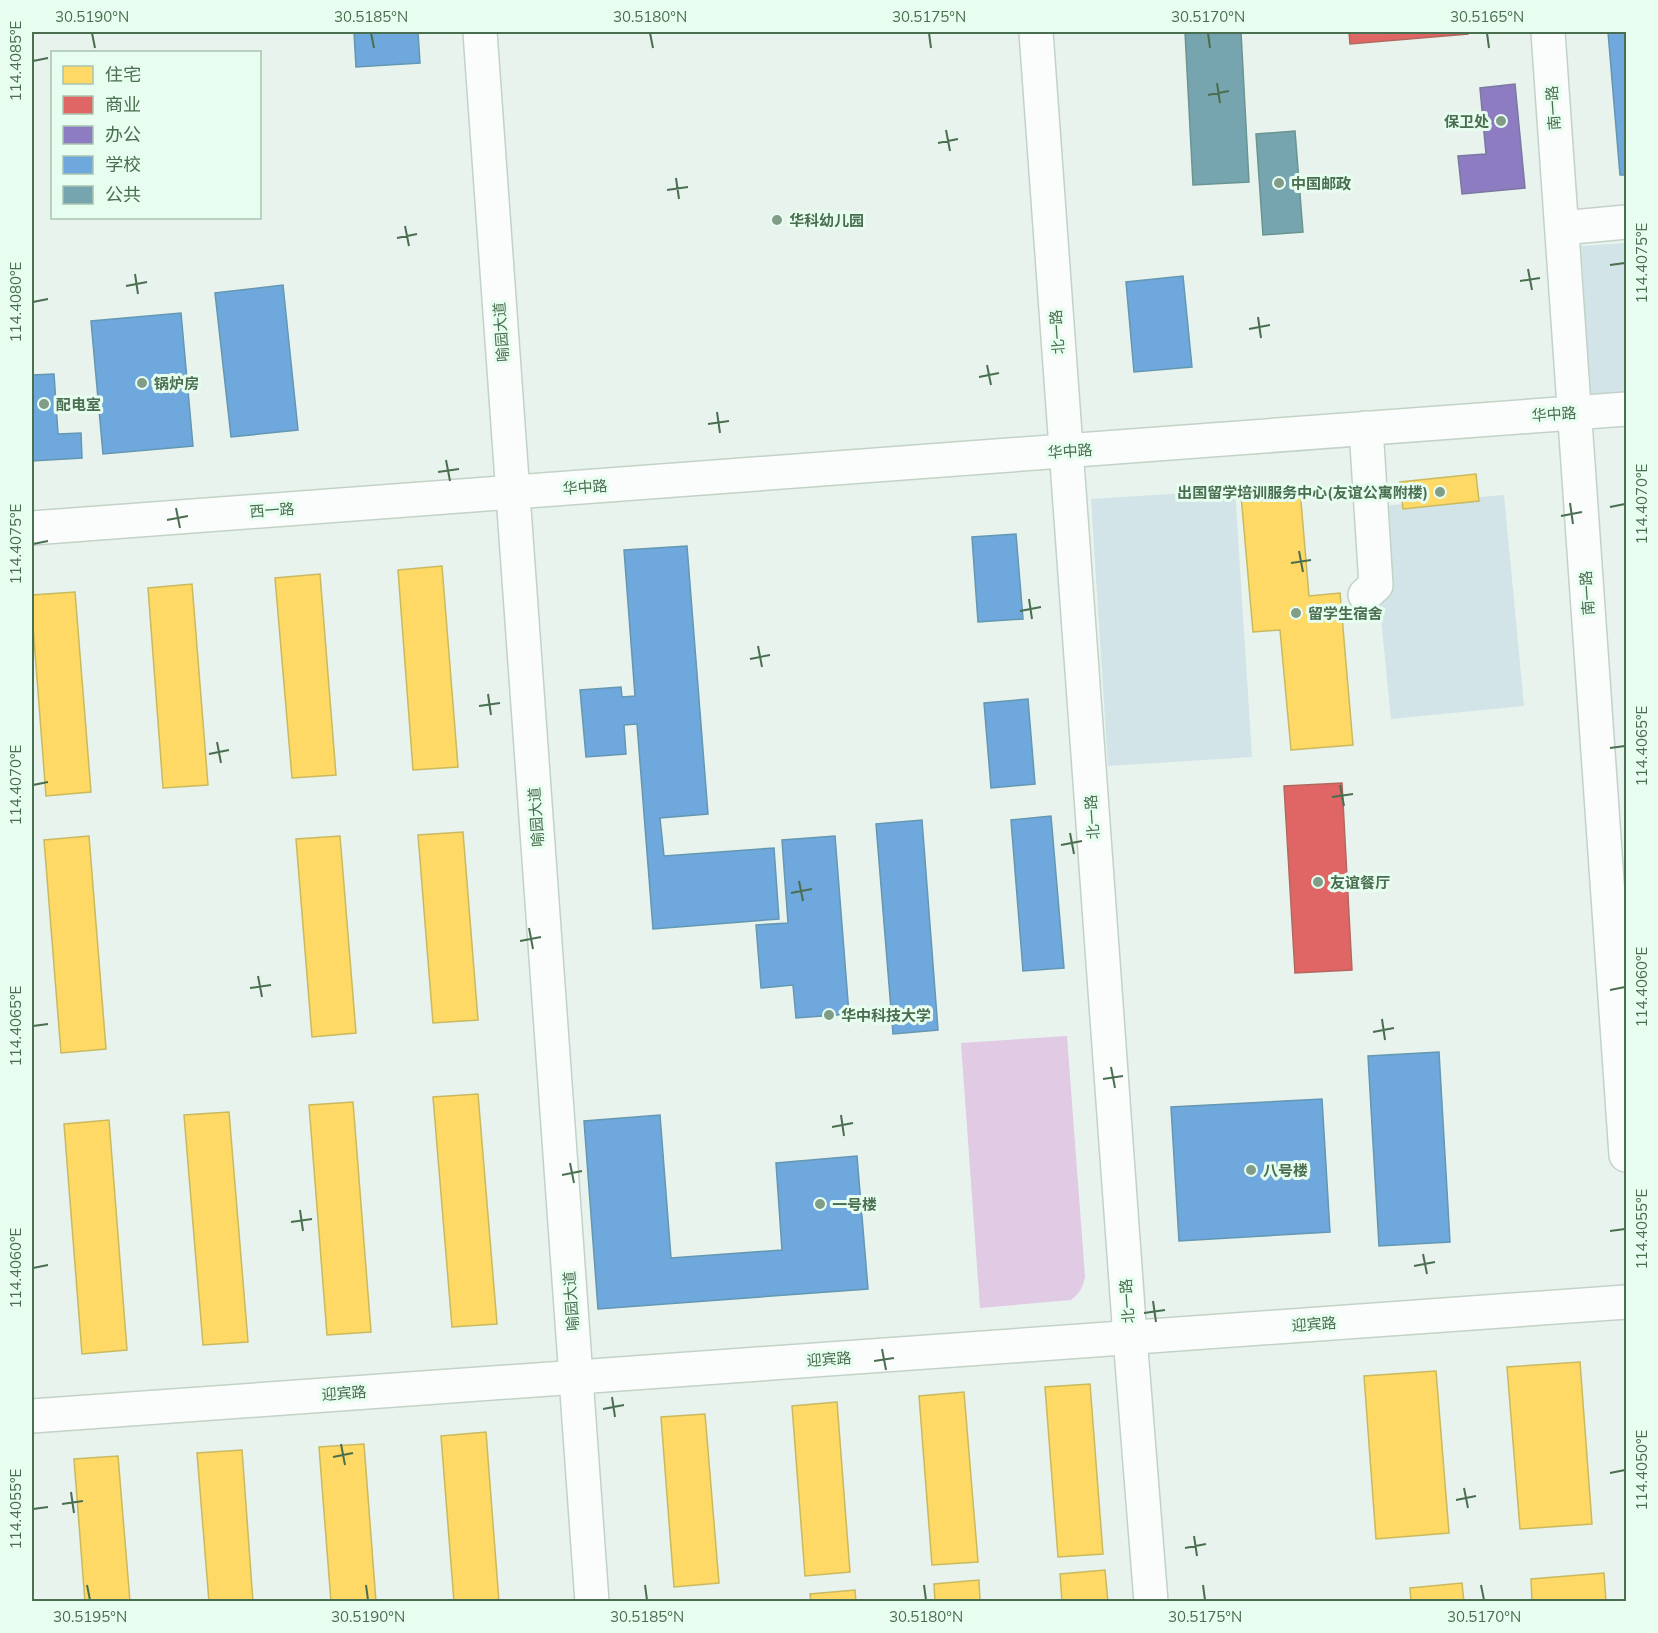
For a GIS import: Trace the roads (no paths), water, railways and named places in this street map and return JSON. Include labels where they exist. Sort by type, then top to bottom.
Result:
[{"type":"street","name":"喻园大道","points":[[480,32],[592,1602]]},
{"type":"street","name":"北一路","points":[[1036,32],[1151,1602]]},
{"type":"street","name":"南一路","points":[[1548,32],[1575,413],[1618,899],[1626,1155]]},
{"type":"street","points":[[1562,228],[1626,222]]},
{"type":"street","name":"华中路","points":[[513,493],[1626,409]]},
{"type":"street","points":[[1365,595],[1376,585],[1366,428]]},
{"type":"street","name":"西一路","points":[[32,528],[513,493]]},
{"type":"street","name":"迎宾路","points":[[32,1416],[1626,1302]]},
{"type":"place","name":"保卫处","points":[[1501,121]]},
{"type":"place","name":"中国邮政","points":[[1279,183]]},
{"type":"place","name":"华科幼儿园","points":[[777,220]]},
{"type":"place","name":"锅炉房","points":[[142,383]]},
{"type":"place","name":"配电室","points":[[44,404]]},
{"type":"place","name":"出国留学培训服务中心(友谊公寓附楼)","points":[[1440,492]]},
{"type":"place","name":"留学生宿舍","points":[[1296,613]]},
{"type":"place","name":"友谊餐厅","points":[[1318,882]]},
{"type":"place","name":"华中科技大学","points":[[829,1015]]},
{"type":"place","name":"八号楼","points":[[1251,1170]]},
{"type":"place","name":"一号楼","points":[[820,1204]]}]
